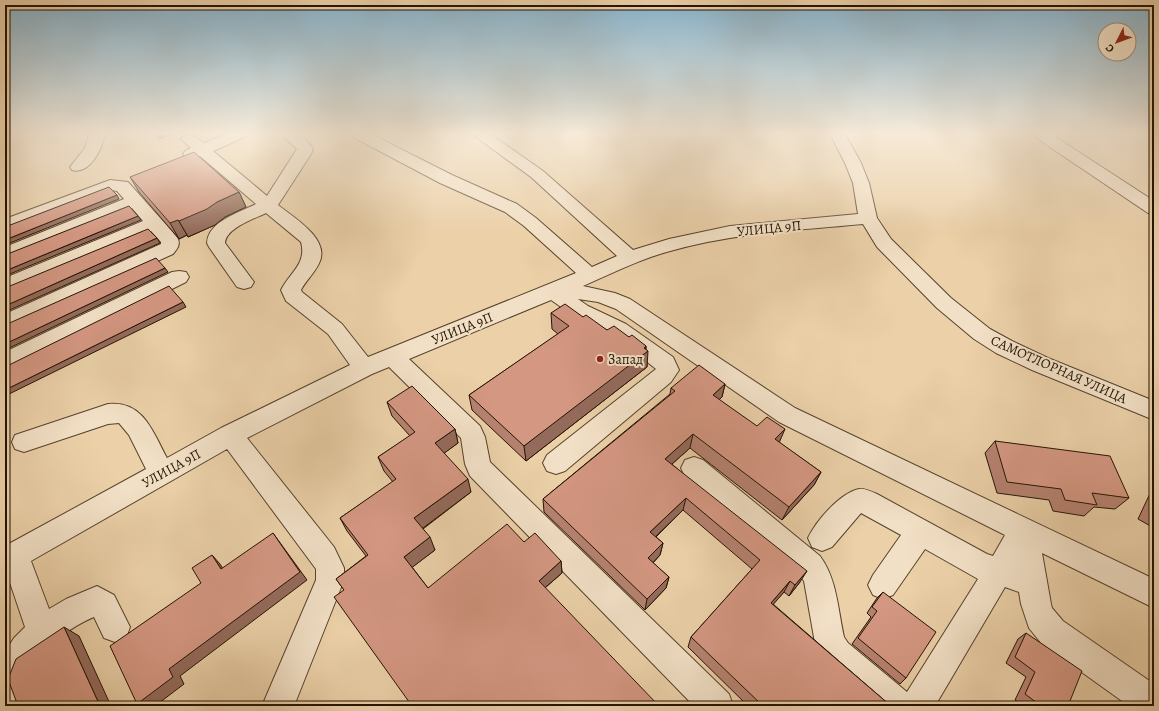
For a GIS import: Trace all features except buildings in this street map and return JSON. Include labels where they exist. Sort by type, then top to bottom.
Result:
[{"type":"street","points":[[223,167],[309,240],[313,249],[313,257],[309,267],[293,284],[291,290],[293,296],[335,329],[364,368]]},
{"type":"street","points":[[244,282],[216,243],[216,236],[220,230],[226,226],[269,205],[294,167]]},
{"type":"street","points":[[423,167],[510,208],[530,222],[590,275]]},
{"type":"street","points":[[527,167],[537,174],[630,258]]},
{"type":"street","points":[[854,167],[861,183],[868,218]]},
{"type":"street","points":[[1092,167],[1154,209]]},
{"type":"street","points":[[5,225],[110,185],[122,186],[170,241],[170,245],[166,250],[5,323]]},
{"type":"street","points":[[5,254],[135,201]]},
{"type":"street","name":"УЛИЦА 9П","points":[[10,558],[230,435],[364,368],[630,258],[669,245],[730,232],[868,218]]},
{"type":"street","name":"САМОТЛОРНАЯ УЛИЦА","points":[[868,218],[884,243],[944,303],[982,334],[1004,347],[1040,364],[1154,411]]},
{"type":"street","points":[[5,286],[154,223]]},
{"type":"street","points":[[5,362],[179,277]]},
{"type":"street","points":[[553,291],[581,311],[619,329],[665,363],[668,370],[664,376],[556,463]]},
{"type":"street","points":[[553,291],[579,291],[595,293],[623,304],[787,415],[1154,594]]},
{"type":"street","points":[[392,356],[471,433],[474,440],[476,461],[479,468],[717,706]]},
{"type":"street","points":[[24,442],[108,414],[120,413],[128,416],[135,424],[162,474]]},
{"type":"street","points":[[230,435],[324,556],[330,568],[330,580],[278,706]]},
{"type":"street","points":[[694,468],[810,566],[817,576],[830,643],[838,654],[898,706]]},
{"type":"street","points":[[822,538],[852,504],[860,501],[868,502],[981,566],[1033,582]]},
{"type":"street","points":[[917,706],[1024,530]]},
{"type":"street","points":[[1024,530],[1040,617],[1052,632],[1154,704]]},
{"type":"street","points":[[883,585],[920,532]]},
{"type":"street","points":[[10,558],[42,631]]},
{"type":"street","points":[[5,699],[14,668],[19,657],[42,631],[85,604],[97,601],[104,605],[115,627]]},
{"type":"place","name":"Запад","points":[[600,359]]}]
